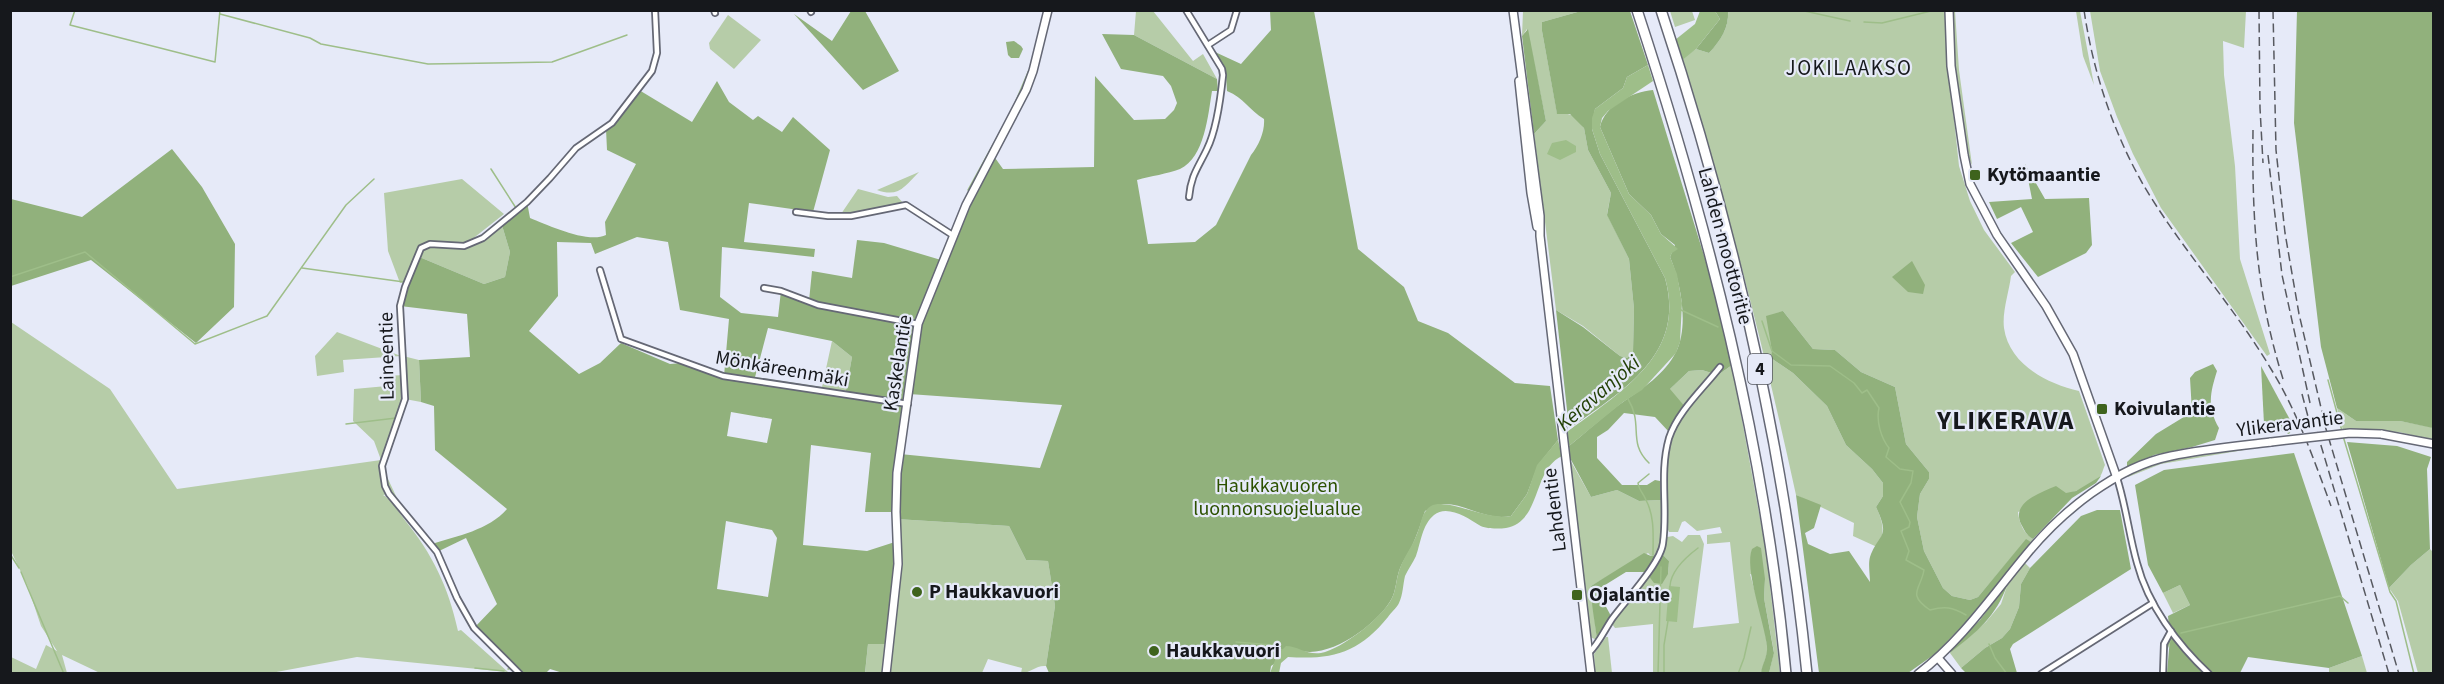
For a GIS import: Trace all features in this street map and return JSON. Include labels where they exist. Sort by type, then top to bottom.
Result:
[{"type":"highway","name":"Lahden moottoritie","points":[[1637,10],[1661,83],[1717,277],[1733,344],[1754,442],[1767,522],[1786,674]]},
{"type":"highway","name":"Lahden moottoritie","points":[[1661,10],[1738,274],[1754,337],[1788,520],[1807,674]]},
{"type":"street","name":"Laineentie","points":[[520,674],[474,628],[457,598],[437,552],[389,494],[385,486],[382,466],[405,399],[400,306],[421,248],[430,244],[464,246],[483,238],[527,202],[576,148],[612,123],[652,71],[657,53],[655,10]]},
{"type":"street","name":"Kaskelantie","points":[[886,674],[898,564],[897,473],[918,324],[966,205],[1026,90],[1048,10]]},
{"type":"street","points":[[1186,10],[1222,69],[1223,82],[1212,135],[1208,148],[1193,174],[1189,197]]},
{"type":"street","points":[[1208,45],[1231,30],[1237,10]]},
{"type":"street","name":"Lahdentie","points":[[1512,10],[1540,216],[1540,236],[1591,674]]},
{"type":"street","points":[[1949,10],[1951,66],[1970,184],[1997,236],[2046,306],[2073,354],[2117,478],[2136,563],[2153,603],[2171,631],[2209,674]]},
{"type":"street","points":[[796,212],[851,216],[906,205],[954,236]]},
{"type":"street","name":"Mönkäreenmäki","points":[[600,270],[621,339],[723,376],[908,404]]},
{"type":"street","points":[[764,288],[781,291],[818,305],[918,324]]},
{"type":"street","points":[[1588,653],[1595,647],[1610,621],[1650,569],[1663,547],[1663,468],[1670,436],[1682,414],[1720,368]]},
{"type":"street","name":"Ylikeravantie","points":[[2117,478],[2169,456],[2350,433],[2381,434],[2433,444]]},
{"type":"street","points":[[1918,674],[1938,658],[1976,619],[2025,555],[2048,530],[2080,501],[2117,478]]},
{"type":"street","points":[[2041,674],[2153,603]]},
{"type":"street","points":[[2163,674],[2164,644],[2171,631]]},
{"type":"street","points":[[1938,658],[1952,674]]},
{"type":"shaded area","points":[[1136,11],[1153,11],[1193,61],[1203,54],[1217,79],[1134,35]]},
{"type":"shaded area","points":[[1523,11],[1581,11],[1542,22],[1542,31],[1557,113],[1575,116],[1584,128],[1588,150],[1611,193],[1607,214],[1629,259],[1634,309],[1633,352],[1627,358],[1620,356],[1583,326],[1556,310],[1534,134],[1546,121],[1527,29],[1522,36]]},
{"type":"shaded area","points":[[1670,11],[1692,11],[1695,20],[1675,27]]},
{"type":"shaded area","points":[[1700,11],[1715,11],[1720,19],[1696,49],[1681,61],[1675,40],[1695,24]]},
{"type":"shaded area","points":[[1728,11],[1947,11],[1946,43],[1959,166],[1970,201],[1984,230],[2015,272],[2011,276],[2004,315],[2007,341],[2021,362],[2031,370],[2054,383],[2079,391],[2105,465],[2100,477],[2092,483],[2018,512],[2022,528],[2033,539],[2031,542],[2026,540],[1978,597],[1970,600],[1952,596],[1943,588],[1924,551],[1917,517],[1920,494],[1929,479],[1929,472],[1906,444],[1895,387],[1861,372],[1835,350],[1813,349],[1783,311],[1771,358],[1793,373],[1827,406],[1846,445],[1872,469],[1883,483],[1883,496],[1876,507],[1883,527],[1882,537],[1877,547],[1853,536],[1854,523],[1796,495],[1744,276],[1681,59],[1696,49],[1709,53],[1723,34]]},
{"type":"shaded area","points":[[1953,11],[1955,11],[1959,70],[1972,165],[1969,159],[1954,58]]},
{"type":"shaded area","points":[[2076,11],[2080,11],[2094,85],[2083,56]]},
{"type":"shaded area","points":[[2090,11],[2246,11],[2244,48],[2223,41],[2224,75],[2235,166],[2240,259],[2270,354],[2267,356],[2161,208],[2133,154],[2100,71]]},
{"type":"shaded area","points":[[728,15],[761,40],[734,69],[710,49],[709,43]]},
{"type":"shaded area","points":[[1648,65],[1653,81],[1608,111],[1602,118],[1600,127],[1629,194],[1651,215],[1661,234],[1678,249],[1670,257],[1677,274],[1682,303],[1680,342],[1676,353],[1642,390],[1623,402],[1569,446],[1567,432],[1608,402],[1644,369],[1658,350],[1666,329],[1669,305],[1665,278],[1600,154],[1592,129],[1595,109],[1623,88],[1627,77]]},
{"type":"shaded area","points":[[1566,140],[1576,146],[1576,152],[1560,160],[1547,154],[1552,143]]},
{"type":"shaded area","points":[[919,172],[896,192],[877,190]]},
{"type":"shaded area","points":[[462,179],[504,214],[466,244],[483,238],[501,222],[510,252],[505,277],[484,284],[417,256],[405,282],[400,283],[388,251],[384,193]]},
{"type":"shaded area","points":[[858,189],[888,197],[897,196],[903,203],[841,214]]},
{"type":"shaded area","points":[[11,322],[110,389],[177,489],[381,460],[374,441],[353,421],[354,389],[387,386],[386,376],[404,375],[403,356],[419,360],[421,402],[405,399],[400,418],[381,459],[402,509],[389,494],[383,495],[395,506],[431,558],[444,585],[458,631],[461,630],[508,672],[357,657],[271,673],[102,674],[62,655],[67,673],[11,673],[11,657],[36,669],[46,645],[57,651],[41,626],[28,587],[11,551]]},
{"type":"shaded area","points":[[337,332],[401,356],[343,360],[344,372],[317,376],[315,356]]},
{"type":"shaded area","points":[[832,341],[852,357],[845,396],[754,381],[755,377],[822,387]]},
{"type":"shaded area","points":[[1732,365],[1766,551],[1780,673],[1769,673],[1774,652],[1764,598],[1765,579],[1750,574],[1763,620],[1768,650],[1761,673],[1653,673],[1653,624],[1615,628],[1612,624],[1648,575],[1668,574],[1669,561],[1662,554],[1667,537],[1673,536],[1682,542],[1688,535],[1700,535],[1704,544],[1693,628],[1739,623],[1730,542],[1707,544],[1707,535],[1722,533],[1720,527],[1697,531],[1685,521],[1682,522],[1678,532],[1669,532],[1666,525],[1667,458],[1673,437],[1670,389],[1689,371],[1702,370],[1718,375]]},
{"type":"shaded area","points":[[2337,408],[2356,421],[2400,421],[2431,427],[2433,428],[2433,440],[2399,432],[2343,430]]},
{"type":"shaded area","points":[[1558,440],[1562,456],[1552,463],[1546,472],[1532,506],[1518,523],[1506,528],[1492,528],[1482,526],[1451,511],[1434,515],[1424,529],[1416,556],[1405,576],[1399,603],[1377,629],[1366,639],[1344,652],[1318,657],[1288,657],[1281,663],[1279,673],[1270,673],[1277,655],[1286,646],[1316,653],[1330,650],[1350,639],[1380,614],[1392,598],[1401,566],[1415,539],[1423,515],[1431,506],[1447,504],[1491,515],[1511,516],[1527,494],[1537,465]]},
{"type":"shaded area","points":[[2250,449],[2161,464],[2128,477],[2157,462],[2178,456]]},
{"type":"shaded area","points":[[1569,458],[1591,497],[1617,490],[1639,501],[1661,500],[1661,547],[1656,555],[1651,556],[1648,553],[1591,586],[1597,640],[1590,637]]},
{"type":"shaded area","points":[[896,519],[1009,526],[1026,560],[1048,561],[1055,606],[1046,666],[1021,673],[1022,668],[988,659],[982,673],[865,674],[868,644],[888,644]]},
{"type":"shaded area","points":[[2430,549],[2433,552],[2433,673],[2418,673],[2398,601],[2389,588]]},
{"type":"shaded area","points":[[2024,562],[2030,568],[2021,584],[2019,607],[2010,629],[2002,638],[1985,648],[1961,668],[1950,653],[1986,622],[2001,604],[2008,583]]},
{"type":"shaded area","points":[[2180,585],[2190,605],[2173,613],[2163,593]]},
{"type":"shaded area","points":[[1669,586],[1680,587],[1677,622],[1666,621]]},
{"type":"shaded area","points":[[1608,637],[1612,673],[1595,673],[1594,654]]},
{"type":"shaded area","points":[[2362,656],[2367,673],[2329,673],[2329,668]]},
{"type":"green space","points":[[2432,10],[2433,428],[2400,421],[2356,421],[2337,408],[2321,347],[2294,123],[2297,11]]},
{"type":"green space","points":[[851,11],[865,11],[899,71],[863,90],[794,14],[832,41]]},
{"type":"green space","name":"Haukkavuoren luonnonsuojelualue","points":[[1270,11],[1314,11],[1358,249],[1404,287],[1418,321],[1448,333],[1515,383],[1550,386],[1558,440],[1538,465],[1527,494],[1511,516],[1492,516],[1451,504],[1443,504],[1425,511],[1414,542],[1400,568],[1392,598],[1376,619],[1364,629],[1336,646],[1321,651],[1308,652],[1296,649],[1271,666],[1270,673],[1049,673],[1046,666],[1055,606],[1048,561],[1026,560],[1009,526],[896,519],[896,512],[865,512],[871,453],[811,445],[803,545],[867,551],[898,541],[888,644],[868,644],[865,673],[566,674],[550,669],[546,673],[520,673],[474,628],[497,604],[466,538],[437,552],[432,544],[482,527],[507,509],[435,450],[434,406],[421,402],[419,360],[470,357],[467,314],[400,306],[417,256],[484,284],[505,277],[510,252],[501,222],[527,202],[530,218],[579,235],[598,237],[606,235],[605,222],[636,164],[607,150],[606,129],[639,90],[692,122],[717,81],[729,102],[753,120],[758,116],[782,132],[793,117],[830,150],[813,212],[749,203],[744,242],[815,249],[814,257],[722,247],[720,297],[741,313],[778,317],[781,291],[809,301],[812,271],[852,278],[857,240],[884,243],[941,260],[918,324],[942,264],[993,155],[1003,169],[1094,167],[1095,76],[1134,120],[1165,119],[1174,110],[1177,103],[1171,86],[1163,76],[1121,69],[1102,34],[1134,35],[1217,79],[1218,91],[1212,91],[1207,123],[1195,155],[1180,169],[1137,180],[1148,244],[1195,242],[1216,225],[1259,142],[1264,119],[1238,97],[1227,91],[1226,76],[1215,52],[1241,64],[1271,30]],"holes":[[[637,237],[668,242],[680,310],[729,319],[724,376],[683,363],[670,364],[621,343],[600,363],[579,374],[529,331],[558,296],[557,242],[591,243],[595,254]],[[768,328],[832,341],[852,357],[845,396],[754,381]],[[909,394],[1062,405],[1040,468],[900,454]],[[731,412],[772,419],[767,443],[727,436]],[[726,521],[772,530],[777,538],[768,597],[717,589]]]},
{"type":"green space","points":[[1581,11],[1630,11],[1648,65],[1627,77],[1623,88],[1595,109],[1592,129],[1600,154],[1665,278],[1669,304],[1667,328],[1659,348],[1646,366],[1612,398],[1569,428],[1556,310],[1583,327],[1620,356],[1627,358],[1633,352],[1634,309],[1629,259],[1607,215],[1611,193],[1588,150],[1584,128],[1570,114],[1557,114],[1542,31],[1542,22]]},
{"type":"green space","points":[[1715,11],[1728,11],[1723,34],[1709,53],[1696,49],[1720,19]]},
{"type":"green space","points":[[1528,29],[1546,121],[1534,134],[1522,36]]},
{"type":"green space","points":[[1014,41],[1023,49],[1019,58],[1011,58],[1008,55],[1006,42]]},
{"type":"green space","points":[[1653,90],[1713,285],[1732,365],[1718,375],[1702,370],[1689,371],[1670,389],[1686,408],[1670,433],[1655,417],[1624,413],[1608,430],[1597,437],[1597,458],[1622,485],[1647,485],[1655,480],[1660,481],[1661,500],[1639,501],[1617,490],[1591,497],[1570,458],[1569,446],[1666,367],[1676,352],[1682,330],[1682,304],[1670,257],[1675,245],[1661,234],[1651,215],[1629,194],[1600,127],[1607,112],[1613,106],[1628,97]]},
{"type":"green space","points":[[172,149],[202,187],[235,244],[234,307],[196,343],[91,260],[11,286],[11,199],[82,217]]},
{"type":"green space","points":[[2025,164],[2045,199],[2089,198],[2092,245],[2086,253],[2038,277],[2011,243],[2033,232],[2021,207],[1997,219],[1989,202],[2032,199]]},
{"type":"green space","points":[[1912,261],[1925,285],[1923,294],[1908,292],[1892,277]]},
{"type":"green space","points":[[1783,311],[1813,349],[1835,350],[1861,372],[1895,387],[1906,444],[1929,472],[1929,479],[1920,494],[1917,517],[1924,551],[1943,588],[1952,596],[1970,600],[1978,597],[2026,539],[2031,542],[1971,617],[1935,654],[1908,673],[1819,673],[1796,495],[1821,505],[1814,528],[1805,533],[1808,544],[1830,554],[1849,551],[1870,582],[1870,557],[1883,530],[1876,507],[1883,496],[1883,483],[1872,469],[1846,445],[1827,406],[1793,373],[1771,358],[1772,351],[1766,316]]},
{"type":"green space","points":[[2213,364],[2217,371],[2211,393],[2211,407],[2219,428],[2215,440],[2154,455],[2127,468],[2127,462],[2156,434],[2192,412],[2190,378],[2195,372]]},
{"type":"green space","points":[[2261,366],[2294,427],[2289,434],[2264,424]]},
{"type":"green space","points":[[2347,442],[2397,446],[2431,457],[2427,469],[2430,549],[2389,588]]},
{"type":"green space","points":[[2294,453],[2362,656],[2329,668],[2248,657],[2240,673],[2167,673],[2170,638],[2168,616],[2190,605],[2180,585],[2163,593],[2148,565],[2135,485],[2164,470]]},
{"type":"green space","points":[[2101,476],[2096,483],[2072,498],[2033,539],[2027,534],[2019,516],[2023,504],[2029,499],[2056,486],[2066,493],[2076,491]]},
{"type":"green space","points":[[2097,510],[2120,510],[2131,569],[2013,644],[2010,649],[2017,673],[1966,673],[1961,668],[1985,648],[2002,638],[2010,629],[2019,607],[2021,584],[2030,568],[2081,516]]},
{"type":"green space","points":[[1757,546],[1761,548],[1765,579],[1764,598],[1774,653],[1769,673],[1761,673],[1767,646],[1751,569],[1752,549]]},
{"type":"green space","points":[[1644,553],[1651,556],[1656,555],[1646,572],[1626,572],[1597,590],[1611,616],[1597,640],[1591,586]]},
{"type":"green space","points":[[1662,554],[1669,561],[1668,574],[1662,584],[1654,583],[1648,575]]},
{"type":"green space","points":[[2008,583],[1998,605],[1985,623],[1950,653],[1951,649],[1980,620]]},
{"type":"waterway","points":[[75,10],[70,25],[215,62],[220,10]]},
{"type":"waterway","points":[[1800,10],[1850,21]]},
{"type":"waterway","points":[[1864,22],[1882,23],[1935,10]]},
{"type":"waterway","points":[[220,14],[310,38],[321,44],[428,64],[552,62],[627,35]]},
{"type":"waterway","points":[[968,190],[1012,110],[1029,70]]},
{"type":"waterway","points":[[491,169],[516,208]]},
{"type":"waterway","points":[[10,277],[85,252],[195,344],[267,316],[346,205],[374,179]]},
{"type":"waterway","points":[[302,268],[404,282]]},
{"type":"waterway","points":[[1681,310],[1718,327]]},
{"type":"waterway","points":[[1762,321],[1772,351],[1791,365],[1830,366],[1854,383],[1862,393],[1867,390],[1879,408],[1880,429],[1889,448],[1886,457],[1900,469],[1913,471],[1911,483],[1900,502],[1910,522],[1909,527],[1901,531],[1909,551],[1906,560],[1924,570],[1917,591],[1919,600],[1930,610],[1948,608],[1966,615]]},
{"type":"waterway","points":[[2328,380],[2342,431]]},
{"type":"waterway","points":[[1628,399],[1633,408],[1639,448],[1649,463]]},
{"type":"waterway","points":[[346,424],[396,418]]},
{"type":"waterway","points":[[2343,436],[2390,592],[2396,601],[2414,674]]},
{"type":"waterway","points":[[1649,474],[1638,483],[1651,513],[1653,555]]},
{"type":"waterway","points":[[1670,586],[1676,569],[1698,548]]},
{"type":"waterway","points":[[10,554],[19,568]]},
{"type":"waterway","points":[[1658,674],[1661,567]]},
{"type":"waterway","points":[[21,572],[64,674]]},
{"type":"waterway","points":[[2181,633],[2340,596],[2348,603]]},
{"type":"waterway","points":[[1664,674],[1664,645],[1668,621]]},
{"type":"waterway","points":[[1738,674],[1751,627]]},
{"type":"waterway","points":[[2166,674],[2166,651],[2171,639]]},
{"type":"waterway","points":[[1236,642],[1272,645],[1282,650]]},
{"type":"waterway","points":[[1989,644],[1995,658],[2007,674]]},
{"type":"waterway","points":[[475,668],[504,671]]},
{"type":"railway","points":[[2084,10],[2099,79],[2114,123],[2133,165],[2159,210],[2256,345],[2280,385],[2304,436],[2331,506]]},
{"type":"railway","points":[[2259,10],[2263,163]]},
{"type":"railway","points":[[2273,10],[2276,150],[2285,233],[2299,314],[2326,429],[2399,674]]},
{"type":"railway","points":[[2253,130],[2253,194],[2261,286],[2283,379]]},
{"type":"railway","points":[[2268,155],[2282,275],[2310,403]]},
{"type":"railway","points":[[2302,394],[2315,443]]},
{"type":"railway","points":[[2317,432],[2389,674]]},
{"type":"place","name":"Kytömaantie","points":[[1975,175]]},
{"type":"place","name":"Koivulantie","points":[[2102,409]]},
{"type":"place","name":"P Haukkavuori","points":[[917,592]]},
{"type":"place","name":"Ojalantie","points":[[1577,595]]},
{"type":"place","name":"Haukkavuori","points":[[1154,651]]},
{"type":"district","name":"JOKILAAKSO","points":[[1849,68]]},
{"type":"district","name":"YLIKERAVA","points":[[2006,420]]},
{"type":"water label","name":"Keravanjoki","points":[[1598,393]]}]
